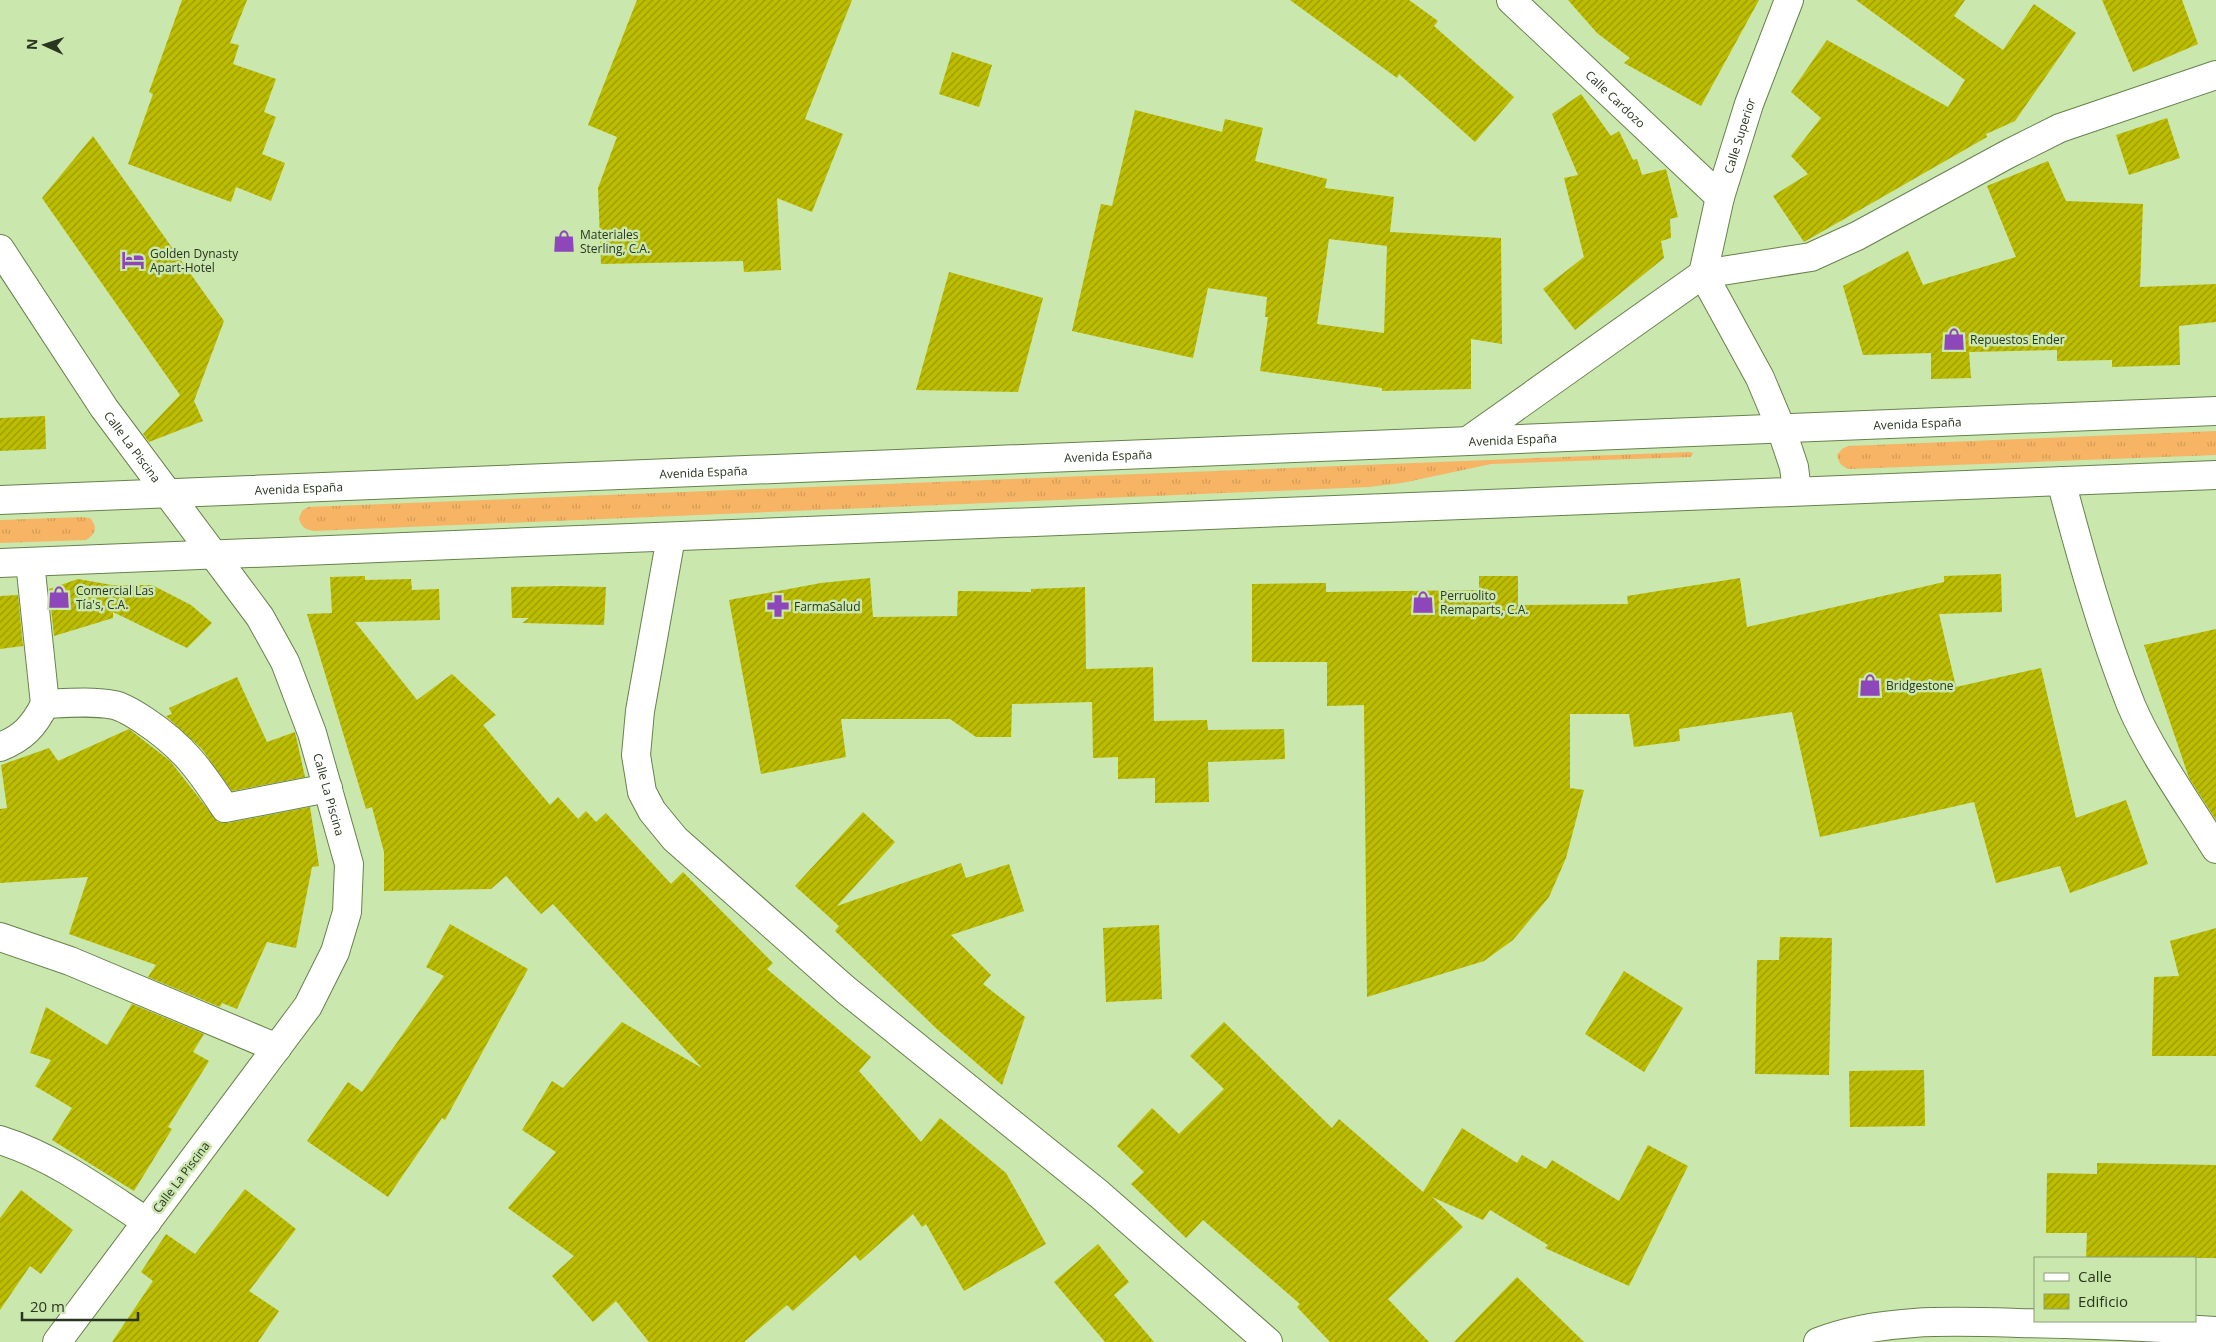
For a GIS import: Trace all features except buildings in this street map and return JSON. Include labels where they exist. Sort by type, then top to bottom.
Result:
[{"type":"street","name":"Calle Cardozo","points":[[1511,0],[1720,197]]},
{"type":"street","name":"Calle Superior","points":[[1703,274],[1720,197],[1749,104],[1789,0]]},
{"type":"street","points":[[1469,440],[1703,274],[1811,257],[1857,236],[2060,128],[2216,75]]},
{"type":"street","name":"Calle La Piscina","points":[[0,250],[104,408],[260,617],[285,662],[312,733],[349,864],[346,912],[335,952],[308,1006],[57,1342]]},
{"type":"street","points":[[1703,274],[1760,378],[1781,428],[1794,467],[1798,491]]},
{"type":"street","name":"Avenida España","points":[[0,500],[2216,411]]},
{"type":"street","points":[[0,563],[2216,474]]},
{"type":"street","points":[[2061,481],[2095,602],[2132,706],[2159,756],[2216,849]]},
{"type":"street","points":[[671,536],[640,711],[636,755],[642,792],[652,811],[675,839],[846,990],[1099,1194],[1268,1342]]},
{"type":"street","points":[[0,747],[26,734],[36,722],[45,704],[30,562]]},
{"type":"street","points":[[45,704],[94,702],[117,706],[140,717],[169,737],[197,765],[225,808],[328,788]]},
{"type":"street","points":[[0,937],[70,961],[277,1048]]},
{"type":"street","points":[[0,1140],[16,1145],[72,1172],[147,1222]]},
{"type":"street","points":[[1818,1342],[1893,1325],[1963,1321],[2095,1324],[2216,1331]]},
{"type":"green space","points":[[2216,431],[2216,455],[1850,469],[1841,465],[1837,455],[1848,446]]},
{"type":"green space","points":[[1693,453],[1691,457],[1491,464],[1402,483],[1369,487],[314,531],[304,527],[299,518],[302,511],[308,507]]},
{"type":"green space","points":[[90,518],[95,527],[94,533],[86,540],[0,543],[0,520]]},
{"type":"place","name":"Materiales Sterling, C.A.","points":[[564,241]]},
{"type":"place","name":"Golden Dynasty Apart-Hotel","points":[[133,260]]},
{"type":"place","name":"Repuestos Ender","points":[[1954,339]]},
{"type":"place","name":"Comercial Las Tía's, C.A.","points":[[59,597]]},
{"type":"place","name":"Perruolito Remaparts, C.A.","points":[[1423,602]]},
{"type":"place","name":"FarmaSalud","points":[[778,606]]},
{"type":"place","name":"Bridgestone","points":[[1870,685]]}]
